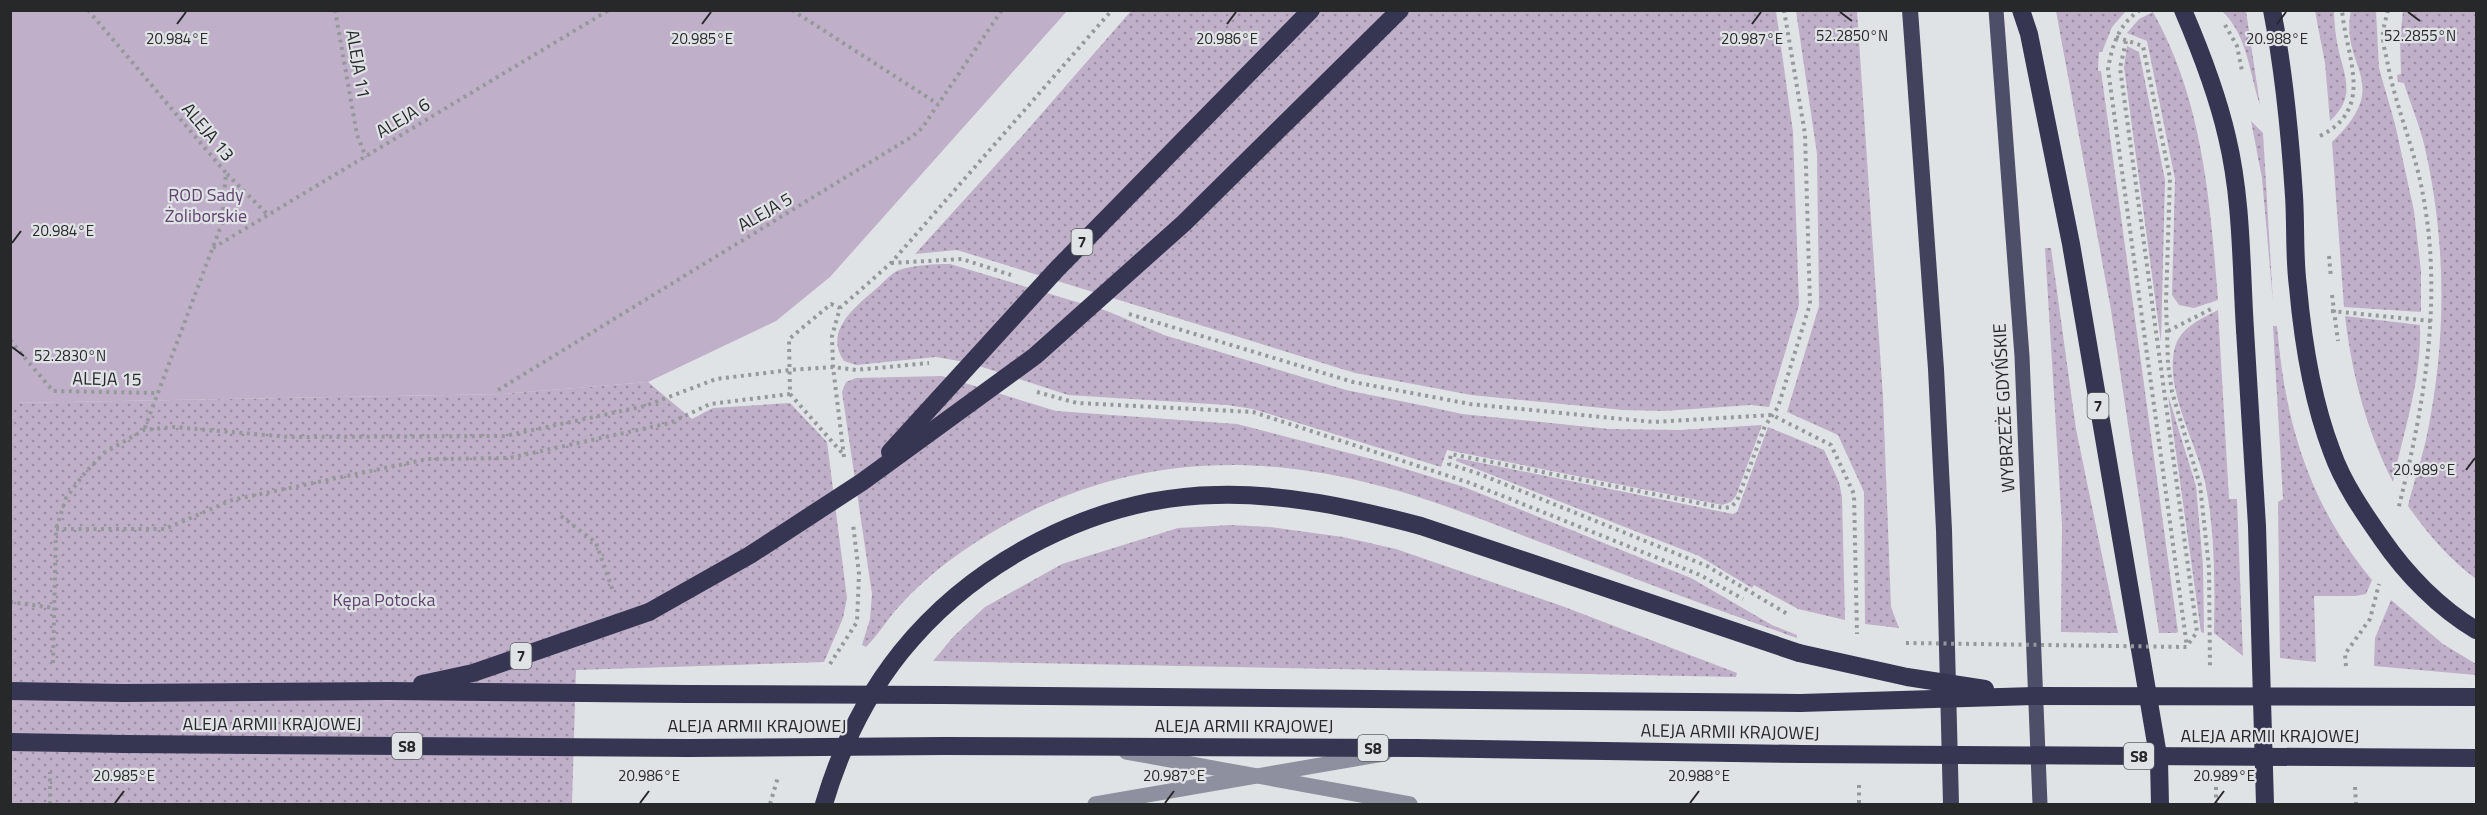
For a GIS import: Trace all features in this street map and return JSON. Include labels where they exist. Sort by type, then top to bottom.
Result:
[{"type":"highway","name":"7","points":[[10,691],[124,693],[389,691],[473,673],[649,612],[750,555],[862,482],[1057,268],[1311,10]]},
{"type":"highway","points":[[862,482],[1035,356],[1184,223],[1400,10]]},
{"type":"highway","points":[[1910,10],[1927,223],[1942,484],[1951,804]]},
{"type":"highway","name":"7","points":[[2021,10],[2029,34],[2071,244],[2159,761],[2160,804]]},
{"type":"highway","points":[[2183,10],[2213,85],[2228,139],[2237,205],[2257,526],[2265,804]]},
{"type":"highway","points":[[2272,10],[2283,82],[2294,195],[2298,286],[2310,376],[2332,454],[2350,490],[2389,549],[2411,576],[2438,602],[2476,630]]},
{"type":"highway","points":[[824,804],[849,735],[881,681],[901,652],[960,593],[1008,558],[1050,535],[1107,513],[1153,501],[1214,495],[1261,495],[1321,502],[1365,511],[1421,526],[1799,653],[1907,677],[2034,696]]},
{"type":"highway","points":[[389,691],[1800,702],[2034,696],[2476,697]]},
{"type":"highway","name":"ALEJA ARMII KRAJOWEJ","points":[[10,742],[688,748],[944,746],[1417,748],[1802,754],[2476,758]]},
{"type":"main road","name":"WYBRZEŻE GDYŃSKIE","points":[[1996,10],[2022,356],[2040,804]]},
{"type":"lane","points":[[1094,746],[1410,804]]},
{"type":"lane","points":[[1095,804],[1417,748]]},
{"type":"path","name":"ALEJA 13","points":[[88,10],[226,173],[222,223],[156,393],[144,430]]},
{"type":"path","name":"ALEJA 11","points":[[335,10],[357,135],[366,157]]},
{"type":"path","points":[[792,10],[938,104]]},
{"type":"path","name":"ALEJA 5","points":[[498,390],[913,136],[938,104],[1002,10]]},
{"type":"path","points":[[846,468],[833,368],[832,336],[840,308],[891,263],[1112,10]]},
{"type":"path","points":[[1784,10],[1805,134],[1810,304],[1778,407],[1765,426],[1739,498],[1728,508],[1451,454],[1449,464],[1477,473],[1707,566],[1789,615],[1796,622]]},
{"type":"path","points":[[2140,10],[2126,22],[2116,37],[2108,69],[2187,647]]},
{"type":"path","points":[[2388,10],[2382,35],[2391,84],[2410,140],[2424,196],[2430,249],[2431,321]]},
{"type":"path","name":"ALEJA 6","points":[[212,249],[606,11]]},
{"type":"path","points":[[2116,37],[2142,46],[2170,178],[2166,302],[2168,364],[2172,392],[2200,485],[2209,568],[2211,675]]},
{"type":"path","points":[[2126,41],[2120,68],[2197,632],[2187,647]]},
{"type":"path","points":[[2319,125],[2320,137]]},
{"type":"path","points":[[226,173],[268,215]]},
{"type":"path","points":[[2329,251],[2340,351]]},
{"type":"path","points":[[891,263],[962,259],[1018,278]]},
{"type":"path","points":[[840,308],[831,304],[789,339],[790,394],[844,456]]},
{"type":"path","points":[[1118,310],[1353,382],[1470,404],[1653,422],[1772,415],[1831,446],[1854,494],[1859,636],[1851,634]]},
{"type":"path","name":"ALEJA 15","points":[[10,340],[53,392],[156,393]]},
{"type":"path","points":[[10,602],[54,608],[56,530],[66,498],[84,474],[105,453],[144,430],[173,427],[289,436],[505,436],[645,406],[716,379],[790,370],[833,368],[856,370],[932,363]]},
{"type":"path","points":[[1030,389],[1077,403],[1253,412],[1470,483],[1700,574],[1752,604]]},
{"type":"path","points":[[56,530],[165,528],[232,500],[428,459],[509,458],[670,423],[710,404],[790,394]]},
{"type":"path","points":[[2394,504],[2400,512]]},
{"type":"path","points":[[826,671],[857,622],[860,574],[852,515]]},
{"type":"path","points":[[561,516],[596,543],[615,597]]},
{"type":"path","points":[[1894,643],[2187,647]]},
{"type":"path","points":[[770,804],[780,772]]},
{"type":"path","points":[[1859,781],[1859,804]]},
{"type":"path","points":[[2216,781],[2217,804]]},
{"type":"green space","points":[[2351,10],[2376,11],[2379,68],[2395,124],[2414,211],[2421,271],[2421,312],[2344,307],[2332,142],[2350,121],[2360,104],[2363,89],[2349,30]]},
{"type":"green space","name":"ROD Sady Żoliborskie","points":[[10,11],[1067,11],[830,277],[776,321],[648,382],[503,394],[11,403]]},
{"type":"green space","points":[[1131,11],[1776,11],[1793,132],[1799,305],[1769,407],[1751,405],[1664,411],[1623,410],[1471,395],[1355,373],[957,250],[915,254]]},
{"type":"green space","points":[[1796,11],[1857,11],[1883,397],[1891,607],[1899,628],[1865,624],[1864,492],[1838,435],[1787,412],[1819,306],[1817,154]]},
{"type":"green space","points":[[2056,11],[2126,11],[2112,27],[2102,52],[2099,52],[2098,71],[2101,71],[2178,632],[2176,633],[2159,633],[2111,310]]},
{"type":"green space","points":[[2222,11],[2246,11],[2260,105],[2243,43],[2231,21]]},
{"type":"green space","points":[[2315,11],[2334,11],[2337,42],[2346,80],[2346,96],[2343,104],[2330,121],[2325,63]]},
{"type":"green space","points":[[2403,11],[2476,11],[2476,579],[2439,545],[2408,506],[2426,440],[2434,394],[2441,323],[2441,287],[2437,215],[2424,144],[2404,83],[2398,82],[2397,75],[2401,74],[2400,40]]},
{"type":"green space","points":[[2153,12],[2170,46],[2183,81],[2201,152],[2207,189],[2218,300],[2194,308],[2179,305],[2172,295],[2175,179],[2147,41],[2127,33],[2139,19]]},
{"type":"green space","points":[[2127,46],[2139,52],[2165,180],[2161,342],[2124,67]]},
{"type":"green space","points":[[2251,121],[2263,133],[2273,302],[2262,178]]},
{"type":"green space","points":[[2045,248],[2051,248],[2076,429],[2118,633],[2061,632],[2062,525]]},
{"type":"green space","points":[[950,264],[1107,311],[1164,335],[1346,390],[1462,414],[1609,429],[1680,430],[1762,425],[1736,496],[1731,502],[1722,505],[1447,450],[1441,467],[1253,409],[1227,405],[1068,395],[970,363],[936,357],[856,365],[844,361],[837,339],[845,320],[860,303],[899,270],[924,265]]},
{"type":"green space","points":[[2218,310],[2229,499],[2237,499],[2243,656],[2214,633],[2214,557],[2211,519],[2201,466],[2182,413],[2173,377],[2176,344],[2183,332]]},
{"type":"green space","points":[[2345,316],[2420,325],[2415,384],[2393,482],[2368,422],[2356,380]]},
{"type":"green space","points":[[2273,326],[2277,326],[2286,396],[2294,429],[2316,492],[2350,551],[2372,580],[2366,594],[2314,596],[2316,662],[2280,658],[2278,502],[2283,499]]},
{"type":"green space","points":[[942,376],[1056,411],[1237,424],[1383,462],[1464,487],[1691,578],[1772,625],[1797,635],[1797,638],[1406,493],[1327,474],[1272,467],[1217,465],[1164,470],[1112,481],[1060,498],[1010,522],[960,553],[926,580],[895,611],[866,647],[862,645],[870,619],[872,594],[842,392],[846,382],[856,378]]},
{"type":"green space","name":"Kępa Potocka","points":[[648,382],[692,419],[713,408],[790,403],[827,442],[847,598],[843,618],[824,662],[576,670],[572,804],[11,804],[10,403],[503,394]]},
{"type":"green space","points":[[2168,395],[2196,486],[2203,566],[2204,633],[2201,632]]},
{"type":"green space","points":[[1768,427],[1824,450],[1839,482],[1842,497],[1845,620],[1798,609],[1754,585],[1752,588],[1699,556],[1456,461],[1457,458],[1733,514],[1737,512]]},
{"type":"green space","points":[[1231,525],[1270,527],[1343,537],[1396,549],[1562,606],[1737,673],[1736,677],[933,661],[954,636],[985,607],[1062,564],[1178,528]]},
{"type":"green space","points":[[2391,600],[2443,644],[2476,664],[2476,675],[2374,666],[2375,638]]}]
